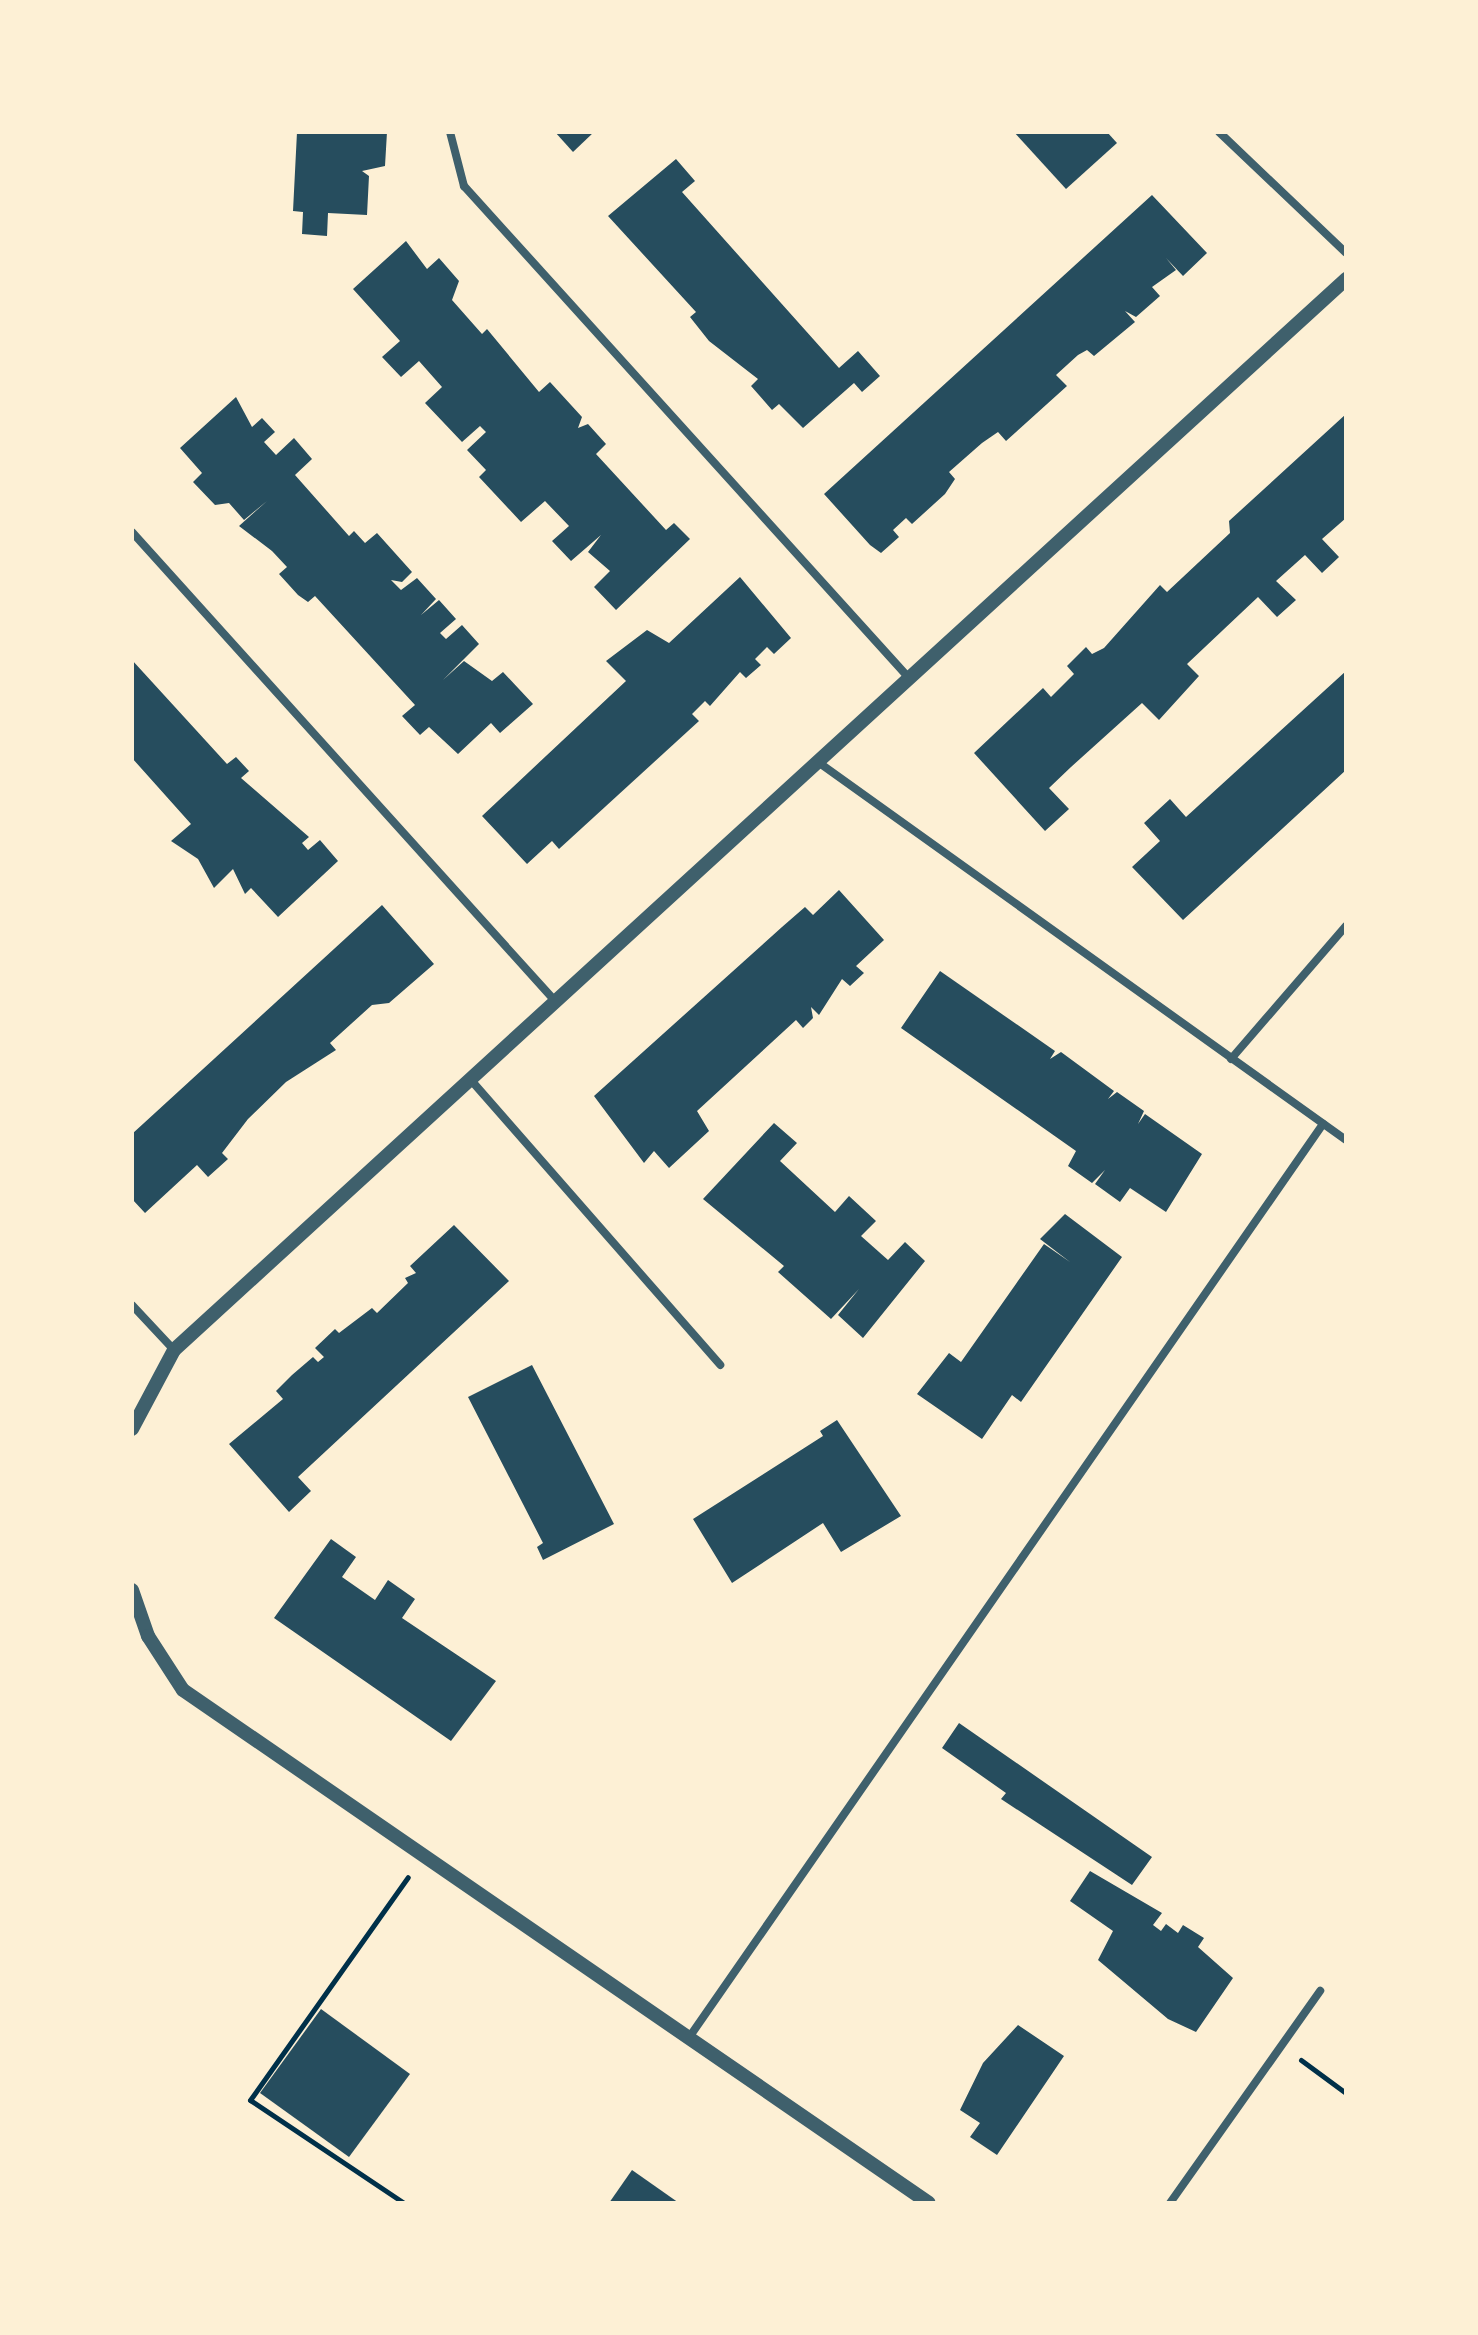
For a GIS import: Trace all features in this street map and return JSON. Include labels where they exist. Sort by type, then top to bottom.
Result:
[{"type":"street","points":[[450,132],[450,143],[464,186],[909,678]]},
{"type":"street","points":[[1219,132],[1346,253]]},
{"type":"street","points":[[132,1429],[174,1350],[1346,279]]},
{"type":"street","points":[[132,532],[555,1001]]},
{"type":"street","points":[[818,762],[1346,1140]]},
{"type":"street","points":[[1231,1059],[1346,926]]},
{"type":"street","points":[[470,1079],[720,1365]]},
{"type":"street","points":[[688,2039],[1323,1124]]},
{"type":"street","points":[[132,1305],[174,1350]]},
{"type":"street","points":[[132,1590],[148,1636],[183,1690],[929,2203]]},
{"type":"street","points":[[1170,2203],[1320,1991]]},
{"type":"path","points":[[404,2203],[250,2100],[423,1857]]},
{"type":"path","points":[[1281,2046],[1346,2093]]},
{"type":"building","points":[[297,132],[387,132],[385,166],[362,171],[369,176],[367,215],[328,213],[327,236],[302,234],[303,212],[293,211]]},
{"type":"building","points":[[555,132],[594,132],[573,152]]},
{"type":"building","points":[[1014,132],[1107,132],[1117,143],[1066,189]]},
{"type":"building","points":[[676,159],[695,181],[682,192],[839,368],[858,351],[880,376],[862,392],[854,383],[803,428],[779,404],[772,410],[751,386],[758,379],[709,341],[690,317],[696,312],[608,216]]},
{"type":"building","points":[[1152,195],[1207,253],[1183,276],[1166,258],[1176,270],[1152,287],[1160,296],[1136,317],[1125,311],[1135,322],[1094,356],[1087,350],[1056,375],[1067,386],[1006,441],[998,432],[949,472],[955,479],[945,494],[912,524],[906,518],[893,530],[899,537],[881,553],[870,545],[824,494]]},
{"type":"building","points":[[406,241],[427,269],[439,258],[459,281],[452,300],[482,334],[487,329],[539,392],[550,382],[582,417],[578,428],[588,424],[606,444],[596,454],[666,530],[674,523],[690,539],[616,610],[594,587],[610,571],[588,552],[601,535],[571,561],[552,541],[569,526],[545,501],[521,522],[479,477],[486,470],[467,450],[486,432],[480,426],[462,442],[425,403],[442,387],[419,361],[401,377],[382,357],[400,341],[353,289]]},
{"type":"building","points":[[236,397],[252,427],[262,418],[275,432],[264,442],[276,455],[294,438],[312,459],[295,475],[349,536],[354,531],[365,543],[377,533],[412,572],[402,582],[391,580],[401,590],[417,578],[436,599],[421,615],[439,600],[456,619],[440,633],[446,639],[462,625],[479,644],[443,680],[464,661],[492,681],[503,672],[533,704],[500,733],[491,723],[458,754],[429,727],[420,735],[402,716],[415,705],[315,596],[308,602],[298,595],[279,574],[287,567],[272,551],[239,526],[267,501],[244,520],[229,503],[215,505],[193,482],[202,473],[180,448]]},
{"type":"building","points":[[1346,414],[1346,518],[1322,539],[1339,557],[1322,573],[1305,555],[1276,581],[1296,600],[1277,617],[1258,597],[1187,664],[1199,676],[1159,720],[1142,703],[1071,767],[1049,788],[1069,809],[1045,831],[974,753],[1043,688],[1051,697],[1074,674],[1067,666],[1086,647],[1092,654],[1104,648],[1160,585],[1167,592],[1230,533],[1229,521]]},
{"type":"building","points":[[740,577],[791,638],[774,654],[767,647],[755,659],[761,665],[746,678],[740,672],[710,706],[705,701],[692,714],[699,721],[559,849],[552,841],[527,864],[482,816],[626,681],[606,661],[647,630],[669,643]]},
{"type":"building","points":[[132,660],[227,764],[236,757],[249,771],[241,778],[309,837],[302,843],[308,850],[320,840],[338,861],[278,917],[251,888],[245,894],[233,869],[214,888],[198,859],[171,841],[191,824],[132,758]]},
{"type":"building","points":[[1346,671],[1346,770],[1183,920],[1132,867],[1160,841],[1144,823],[1170,799],[1186,817]]},
{"type":"building","points":[[839,890],[884,940],[856,966],[864,973],[850,986],[842,979],[819,1015],[811,1007],[813,1018],[803,1028],[796,1020],[697,1111],[709,1131],[669,1168],[654,1151],[644,1163],[594,1096],[805,907],[813,915]]},
{"type":"building","points":[[382,905],[434,964],[389,1003],[372,1005],[330,1043],[336,1050],[286,1082],[248,1119],[222,1153],[228,1159],[208,1177],[197,1165],[145,1213],[132,1199],[132,1134]]},
{"type":"building","points":[[940,971],[1055,1051],[1050,1059],[1061,1052],[1114,1091],[1108,1099],[1117,1092],[1144,1111],[1138,1124],[1145,1114],[1202,1154],[1166,1212],[1130,1188],[1120,1202],[1095,1184],[1105,1170],[1092,1183],[1068,1166],[1076,1151],[901,1028]]},
{"type":"building","points":[[774,1123],[797,1143],[780,1161],[835,1212],[849,1196],[876,1221],[861,1236],[888,1260],[905,1242],[925,1261],[863,1338],[838,1315],[859,1289],[831,1319],[778,1272],[784,1266],[703,1199]]},
{"type":"building","points":[[1065,1214],[1122,1257],[1021,1402],[1012,1395],[982,1439],[917,1394],[949,1353],[961,1362],[1044,1244],[1070,1262],[1040,1239]]},
{"type":"building","points":[[454,1225],[509,1281],[298,1477],[311,1491],[289,1512],[229,1444],[283,1399],[276,1391],[292,1375],[313,1357],[318,1362],[324,1357],[315,1348],[335,1329],[339,1333],[372,1308],[377,1313],[408,1283],[405,1278],[416,1273],[410,1266]]},
{"type":"building","points":[[532,1365],[614,1524],[543,1560],[537,1547],[543,1543],[468,1397]]},
{"type":"building","points":[[837,1420],[901,1516],[841,1552],[823,1523],[732,1583],[693,1519],[823,1436],[820,1431]]},
{"type":"building","points":[[331,1539],[356,1557],[342,1577],[375,1600],[388,1580],[415,1599],[402,1618],[496,1681],[451,1741],[274,1618]]},
{"type":"building","points":[[959,1723],[1152,1857],[1132,1885],[1001,1799],[1006,1793],[942,1748]]},
{"type":"building","points":[[1090,1871],[1162,1913],[1153,1925],[1161,1931],[1166,1924],[1178,1933],[1183,1925],[1204,1938],[1198,1947],[1233,1978],[1196,2032],[1168,2019],[1098,1960],[1113,1931],[1070,1901]]},
{"type":"building","points":[[321,2009],[410,2074],[349,2157],[260,2093]]},
{"type":"building","points":[[1018,2025],[1064,2056],[997,2155],[970,2137],[980,2123],[960,2110],[983,2063]]},
{"type":"building","points":[[632,2170],[679,2203],[609,2203]]}]
